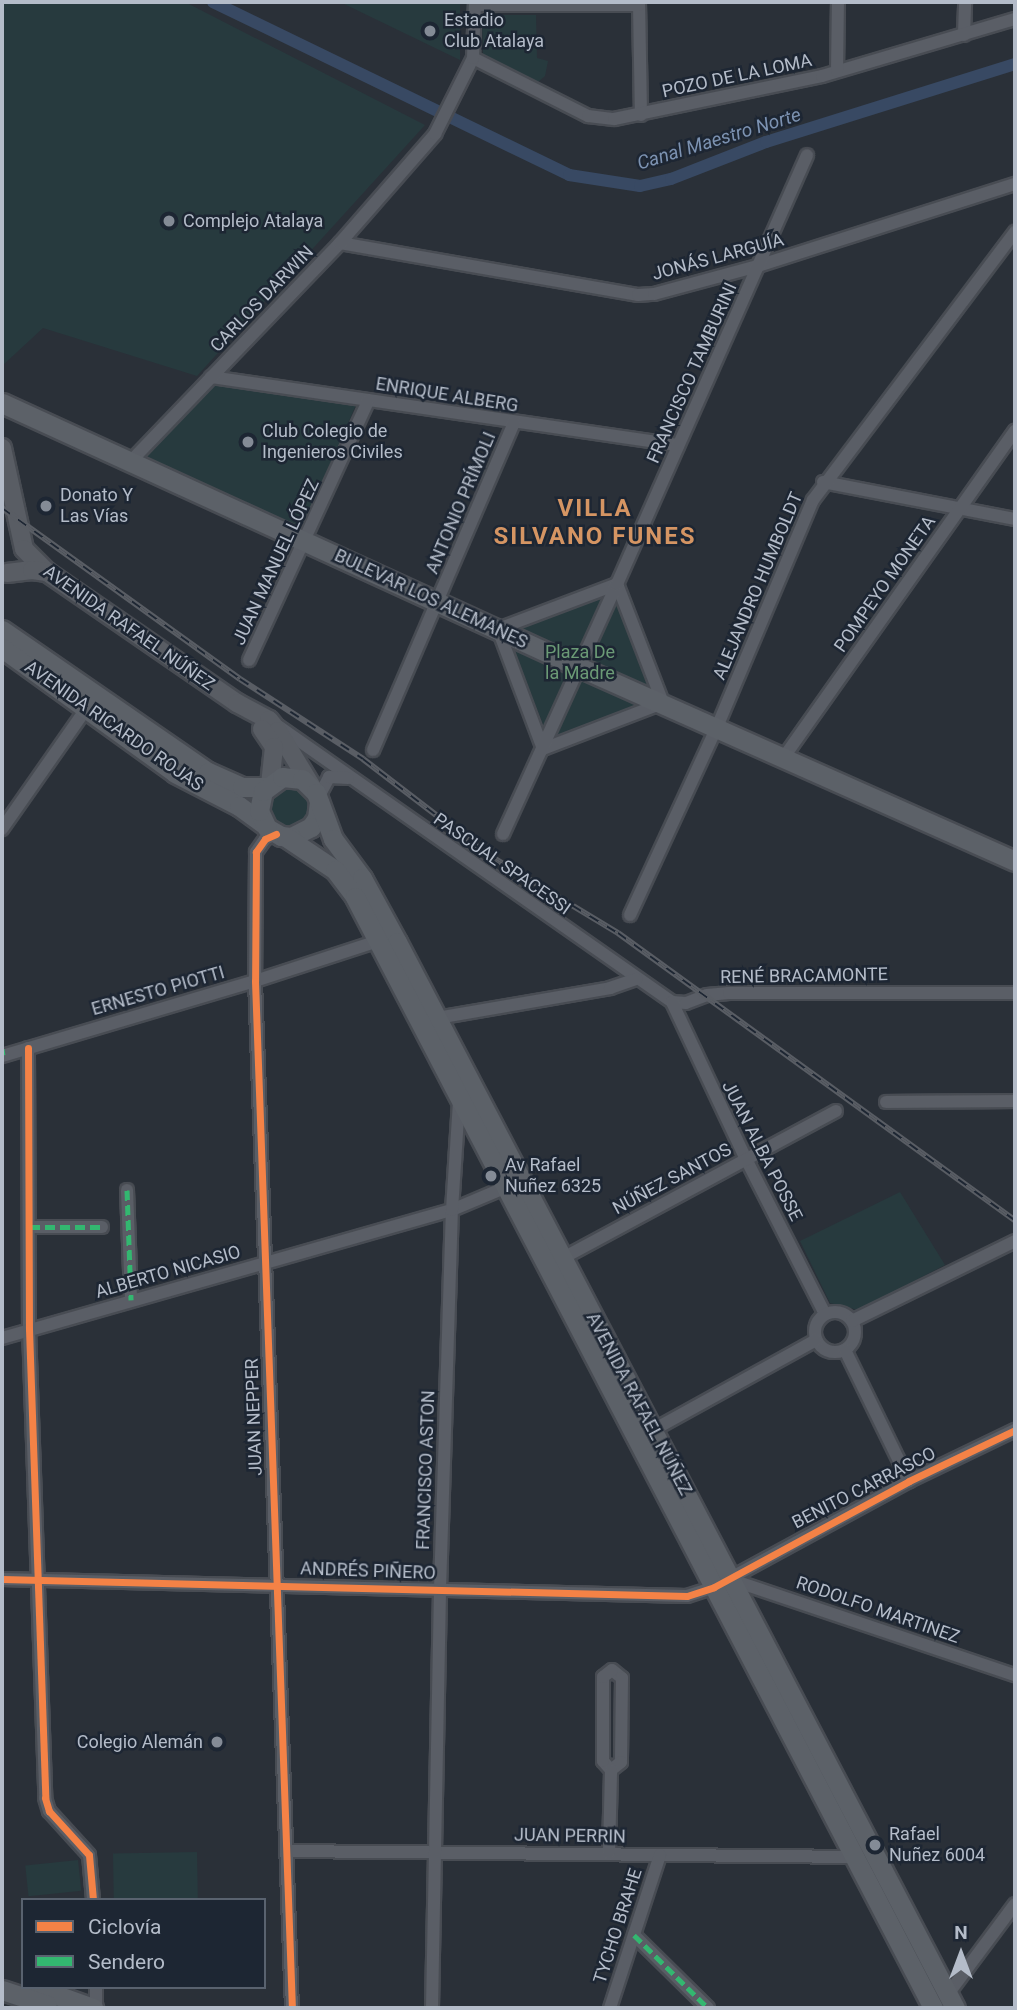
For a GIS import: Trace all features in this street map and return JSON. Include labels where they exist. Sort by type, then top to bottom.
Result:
[{"type":"main road","name":"BULEVAR LOS ALEMANES","points":[[2,403],[579,667],[1015,861]]},
{"type":"main road","points":[[2,413],[24,414]]},
{"type":"main road","points":[[2,448],[24,549],[4,577]]},
{"type":"main road","name":"AVENIDA RAFAEL NÚÑEZ","points":[[24,549],[47,572],[237,704],[269,720],[316,796],[332,839],[368,888],[653,1430],[721,1583],[855,1857],[933,2008]]},
{"type":"main road","points":[[4,577],[32,570],[47,572]]},
{"type":"main road","name":"AVENIDA RICARDO ROJAS","points":[[2,630],[208,772],[242,787],[268,785]]},
{"type":"main road","name":"AVENIDA RICARDO ROJAS","points":[[2,649],[175,773],[239,806],[275,832]]},
{"type":"main road","name":"AVENIDA RAFAEL NÚÑEZ","points":[[237,704],[266,733],[274,747],[268,785],[258,804],[275,832],[340,876],[378,941],[459,1102],[694,1549],[721,1583]]},
{"type":"main road","points":[[268,785],[289,776],[302,779],[316,796],[317,818],[311,827],[297,836],[275,832]]},
{"type":"main road","points":[[493,1167],[504,1178],[544,1253],[551,1259],[563,1258]]},
{"type":"main road","points":[[721,1583],[742,1617],[751,1618],[951,2001]]},
{"type":"main road","points":[[2,1977],[57,2008]]},
{"type":"main road","points":[[2,1990],[95,2008]]},
{"type":"street","points":[[838,2],[838,71]]},
{"type":"street","points":[[964,35],[965,2]]},
{"type":"street","points":[[473,58],[475,3],[639,4],[640,115]]},
{"type":"street","name":"POZO DE LA LOMA","points":[[473,58],[588,116],[614,119],[838,71],[1015,19]]},
{"type":"street","name":"CARLOS DARWIN","points":[[130,462],[340,243],[442,123],[473,58]]},
{"type":"street","name":"FRANCISCO TAMBURINI","points":[[503,834],[807,155]]},
{"type":"street","name":"JONÁS LARGUÍA","points":[[340,243],[638,295],[654,294],[758,266],[1015,184]]},
{"type":"street","name":"ALEJANDRO HUMBOLDT","points":[[630,915],[717,727],[823,482],[1015,232]]},
{"type":"street","name":"ENRIQUE ALBERG","points":[[211,377],[678,445]]},
{"type":"street","name":"JUAN MANUEL LÓPEZ","points":[[249,660],[368,401]]},
{"type":"street","name":"ANTONIO PRÍMOLI","points":[[373,750],[514,423]]},
{"type":"street","name":"POMPEYO MONETA","points":[[784,757],[1015,431]]},
{"type":"street","points":[[823,482],[1015,519]]},
{"type":"street","points":[[617,584],[663,703],[543,749],[498,629],[617,584]]},
{"type":"street","points":[[2,829],[86,709]]},
{"type":"street","name":"PASCUAL SPACESSI","points":[[269,720],[636,979]]},
{"type":"street","points":[[316,796],[330,777],[348,778]]},
{"type":"street","name":"JUAN NEPPER","points":[[275,832],[265,839],[256,852],[256,981],[275,1584],[292,2008]]},
{"type":"street","name":"ERNESTO PIOTTI","points":[[2,1054],[256,981],[378,941]]},
{"type":"street","points":[[437,1018],[610,988],[636,979],[672,1002]]},
{"type":"street","name":"RENÉ BRACAMONTE","points":[[672,1002],[686,1003],[707,995],[729,993],[1015,993]]},
{"type":"street","name":"JUAN ALBA POSSE","points":[[672,1002],[746,1159],[825,1314]]},
{"type":"street","points":[[28,1048],[29,1329],[45,1798],[49,1811],[89,1855],[93,1898]]},
{"type":"street","points":[[886,1102],[1015,1101]]},
{"type":"street","name":"FRANCISCO ASTON","points":[[432,2008],[440,1589],[452,1210],[459,1102]]},
{"type":"street","name":"NÚÑEZ SANTOS","points":[[563,1258],[835,1111]]},
{"type":"street","name":"ALBERTO NICASIO","points":[[2,1338],[452,1210],[505,1188]]},
{"type":"street","points":[[127,1190],[131,1300]]},
{"type":"street","points":[[30,1227],[102,1227]]},
{"type":"street","points":[[852,1321],[1015,1241]]},
{"type":"street","points":[[840,1312],[852,1321],[856,1335],[845,1350],[828,1351],[816,1340],[815,1328],[825,1314],[840,1312]]},
{"type":"street","points":[[653,1430],[816,1340]]},
{"type":"street","points":[[845,1350],[909,1480]]},
{"type":"street","name":"BENITO CARRASCO","points":[[721,1583],[909,1480],[1015,1430]]},
{"type":"street","name":"ANDRÉS PIÑERO","points":[[2,1579],[687,1596],[721,1583]]},
{"type":"street","name":"RODOLFO MARTINEZ","points":[[721,1583],[1015,1675]]},
{"type":"street","points":[[609,1853],[611,1770],[603,1762],[603,1676],[612,1670],[622,1678],[621,1762],[611,1770]]},
{"type":"street","name":"JUAN PERRIN","points":[[286,1851],[855,1857]]},
{"type":"street","name":"TYCHO BRAHE","points":[[610,2008],[660,1855]]},
{"type":"street","points":[[951,2001],[1015,1904]]},
{"type":"street","points":[[634,1935],[708,2008]]},
{"type":"street","points":[[95,2008],[96,1989]]},
{"type":"green space","name":"Complejo Atalaya","points":[[2,2],[185,2],[425,125],[197,376],[43,328],[2,366]]},
{"type":"green space","name":"Estadio Club Atalaya","points":[[340,2],[460,2],[460,60],[433,47]]},
{"type":"green space","points":[[482,15],[536,15],[537,58],[548,61],[545,76],[537,83],[483,57]]},
{"type":"green space","name":"Club Colegio de Ingenieros Civiles","points":[[213,383],[356,405],[302,528],[145,456]]},
{"type":"green space","name":"Plaza De la Madre","points":[[613,591],[654,695],[649,702],[550,742],[507,633]]},
{"type":"green space","points":[[289,786],[304,792],[310,807],[304,822],[289,828],[274,822],[268,807],[274,792]]},
{"type":"green space","points":[[900,1192],[945,1265],[858,1310],[830,1303],[800,1241]]},
{"type":"green space","points":[[197,1852],[198,1898],[114,1898],[113,1853]]},
{"type":"green space","points":[[78,1860],[81,1891],[29,1896],[25,1866]]},
{"type":"waterway","name":"Canal Maestro Norte","points":[[213,2],[569,175],[640,186],[671,179],[766,142],[1015,64]]},
{"type":"railway","points":[[2,508],[240,679],[363,759],[487,854],[618,933],[1015,1220]]},
{"type":"marked path","points":[[2,1049],[3,1055]]},
{"type":"marked path","points":[[127,1190],[131,1300]]},
{"type":"marked path","points":[[30,1227],[102,1227]]},
{"type":"marked path","points":[[634,1935],[708,2008]]},
{"type":"cycle path","points":[[276,834],[265,839],[256,852],[255,981],[292,2008]]},
{"type":"cycle path","points":[[28,1048],[29,1329],[45,1798],[49,1811],[89,1855],[93,1898]]},
{"type":"cycle path","points":[[2,1579],[687,1596],[714,1587],[909,1481],[1015,1430]]},
{"type":"place","name":"Estadio Club Atalaya","points":[[430,31]]},
{"type":"place","name":"Complejo Atalaya","points":[[169,221]]},
{"type":"place","name":"Club Colegio de Ingenieros Civiles","points":[[248,442]]},
{"type":"place","name":"Donato Y Las Vías","points":[[46,506]]},
{"type":"place","name":"Av Rafael Nuñez 6325","points":[[491,1176]]},
{"type":"place","name":"Colegio Alemán","points":[[217,1742]]},
{"type":"place","name":"Rafael Nuñez 6004","points":[[875,1845]]},
{"type":"district","name":"VILLA SILVANO FUNES","points":[[595,523]]}]
